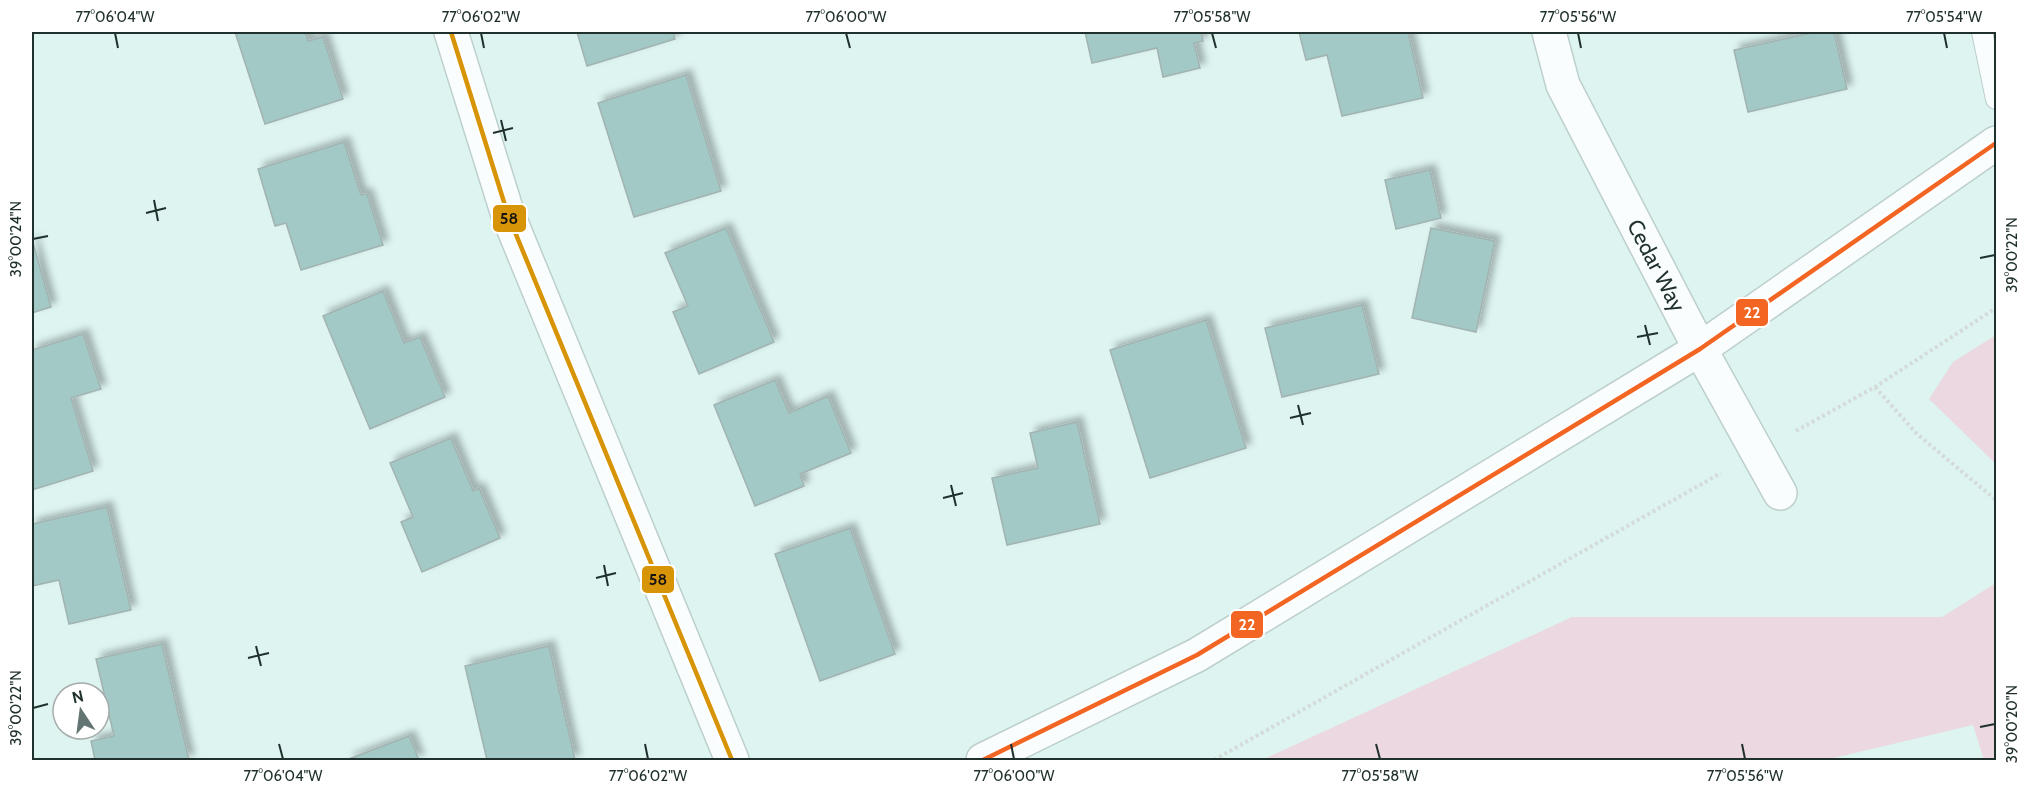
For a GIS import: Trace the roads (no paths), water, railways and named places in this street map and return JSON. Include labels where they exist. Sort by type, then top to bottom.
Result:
[{"type":"street","points":[[452,32],[508,215],[732,760]]},
{"type":"street","name":"Cedar Way","points":[[1549,32],[1563,85],[1700,349],[1780,493]]},
{"type":"street","points":[[983,760],[1197,655],[1700,349],[1996,143]]},
{"type":"lane","points":[[1982,32],[1996,99]]}]
